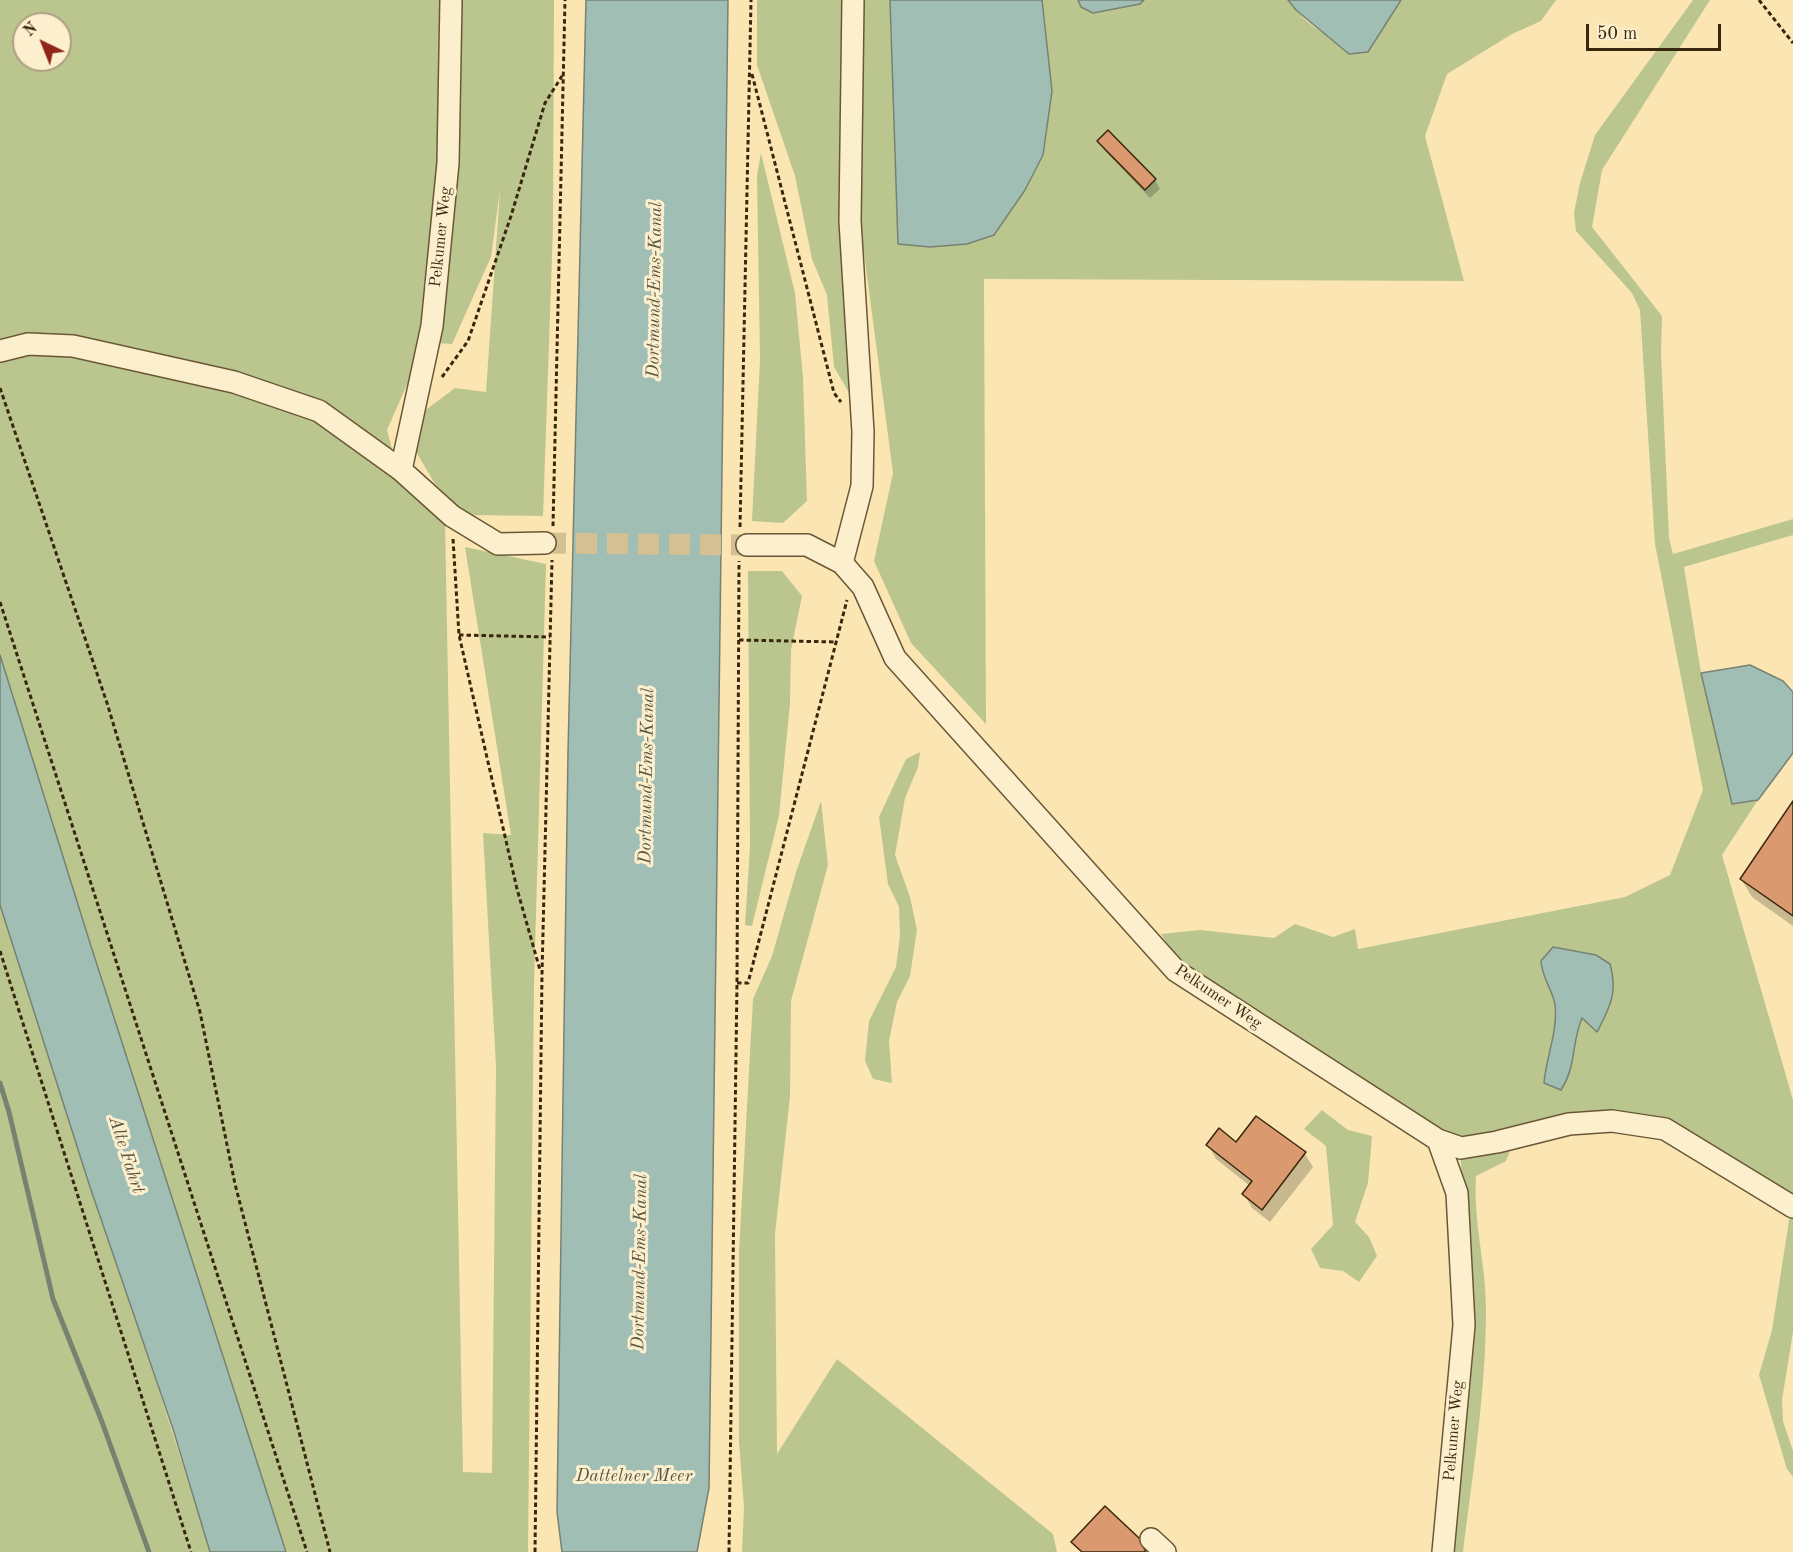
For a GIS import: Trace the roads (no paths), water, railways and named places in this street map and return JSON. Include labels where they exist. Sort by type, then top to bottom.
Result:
[{"type":"street","name":"Pelkumer Weg","points":[[401,470],[432,326],[448,163],[451,0]]},
{"type":"street","points":[[842,563],[862,486],[863,432],[850,220],[853,0]]},
{"type":"street","points":[[0,351],[28,344],[73,345],[234,382],[319,411],[401,470],[452,516],[498,544],[550,542]]},
{"type":"street","name":"Pelkumer Weg","points":[[742,544],[807,545],[842,563],[863,587],[895,658],[1176,971],[1438,1140],[1457,1193],[1464,1325],[1443,1552]]},
{"type":"street","points":[[1438,1140],[1461,1148],[1497,1142],[1569,1124],[1612,1121],[1665,1129],[1793,1207]]},
{"type":"water","name":"Dattelner Meer","points":[[586,0],[728,0],[709,1488],[697,1552],[562,1552],[557,1512],[568,752]]},
{"type":"water","points":[[890,0],[1042,0],[1052,91],[1043,155],[1025,190],[994,235],[967,244],[930,247],[898,244]]},
{"type":"water","points":[[1078,0],[1144,0],[1140,4],[1093,13],[1081,7]]},
{"type":"water","points":[[1288,0],[1401,0],[1368,52],[1349,54],[1296,10]]},
{"type":"water","name":"Alte Fahrt","points":[[0,655],[286,1552],[210,1552],[173,1429],[90,1187],[0,905]]},
{"type":"water","points":[[1750,665],[1783,681],[1793,692],[1793,753],[1758,800],[1732,804],[1701,673]]},
{"type":"water","points":[[1553,947],[1596,955],[1610,964],[1613,983],[1609,1007],[1597,1032],[1582,1018],[1572,1063],[1561,1090],[1544,1083],[1553,1035],[1555,1005],[1541,961]]},
{"type":"waterway","points":[[0,1083],[9,1112],[53,1299],[102,1422],[149,1552]]},
{"type":"tunnel","points":[[545,543],[747,545]]},
{"type":"water label","name":"Dortmund-Ems-Kanal","points":[[655,290]]},
{"type":"water label","name":"Dortmund-Ems-Kanal","points":[[647,776]]},
{"type":"water label","name":"Dortmund-Ems-Kanal","points":[[640,1262]]}]
